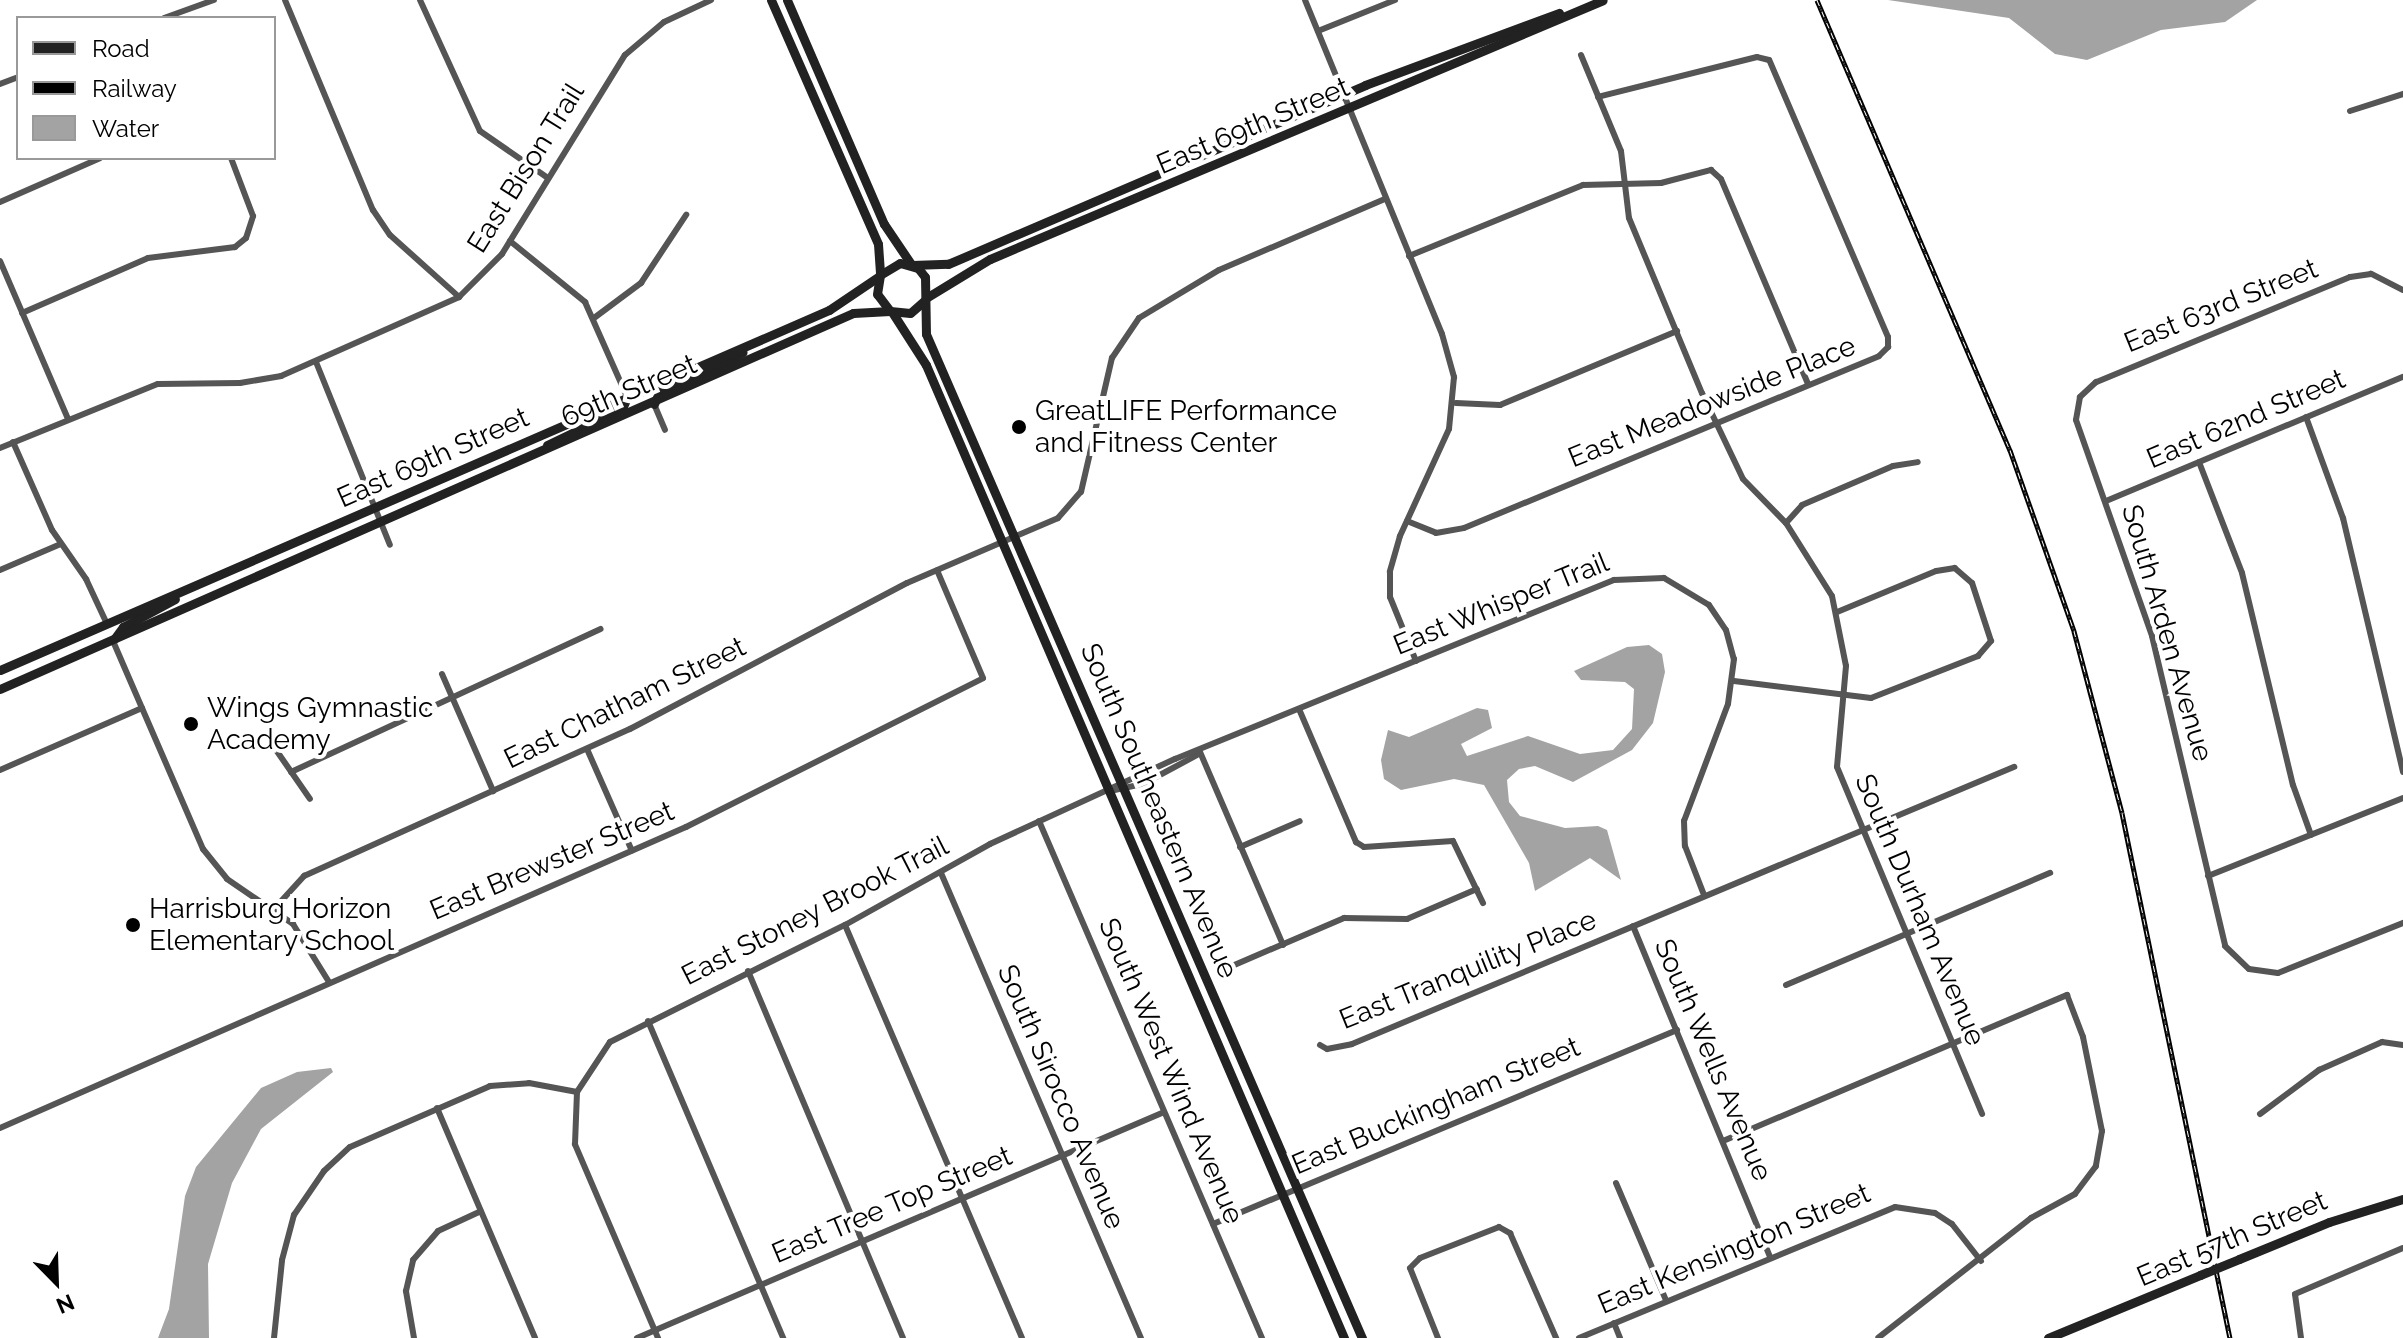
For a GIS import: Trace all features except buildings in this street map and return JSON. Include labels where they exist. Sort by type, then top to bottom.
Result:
[{"type":"main road","points":[[771,0],[878,244],[878,299],[891,312],[910,313],[925,300],[925,277],[884,224],[787,0]]},
{"type":"main road","name":"East 69th Street","points":[[912,264],[948,264],[1343,94],[1596,0]]},
{"type":"main road","name":"East 69th Street","points":[[925,300],[978,264],[1603,0]]},
{"type":"main road","points":[[879,276],[894,264],[912,264]]},
{"type":"main road","name":"East 69th Street","points":[[0,670],[842,303],[879,276]]},
{"type":"main road","name":"South Southeastern Avenue","points":[[925,300],[926,334],[1362,1338]]},
{"type":"main road","name":"South Southeastern Avenue","points":[[891,312],[926,365],[1344,1338]]},
{"type":"main road","name":"69th Street","points":[[113,641],[654,404],[853,313],[891,312]]},
{"type":"main road","points":[[654,404],[656,395],[728,361],[758,340]]},
{"type":"main road","points":[[536,455],[559,438],[622,409],[627,397]]},
{"type":"main road","points":[[0,689],[113,641],[123,627],[183,592]]},
{"type":"main road","name":"East 57th Street","points":[[2048,1338],[2329,1222],[2403,1199]]},
{"type":"main road","name":"East 57th Street","points":[[2059,1338],[2081,1326]]},
{"type":"street","points":[[170,16],[214,0]]},
{"type":"street","points":[[285,0],[373,210],[390,235],[459,297]]},
{"type":"street","points":[[420,0],[480,131],[548,178]]},
{"type":"street","name":"East Bison Trail","points":[[0,448],[158,384],[255,382],[316,362],[459,297],[510,241],[625,55],[664,22],[711,0]]},
{"type":"street","points":[[1305,0],[1448,352],[1456,403],[1449,429],[1407,521],[1389,585],[1416,661]]},
{"type":"street","points":[[1318,31],[1395,0]]},
{"type":"street","name":"South Durham Avenue","points":[[1581,55],[1621,151],[1622,181],[1629,218],[1743,479],[1786,523],[1818,569],[1837,612],[1845,650],[1837,767],[1982,1114]]},
{"type":"street","name":"East Meadowside Place","points":[[1407,521],[1436,533],[1464,528],[1879,356],[1889,342],[1769,60],[1757,57],[1598,97]]},
{"type":"street","points":[[2350,111],[2403,94]]},
{"type":"street","points":[[0,202],[95,160]]},
{"type":"street","points":[[22,313],[148,258],[235,247],[246,238],[253,216],[232,160]]},
{"type":"street","points":[[1409,256],[1583,185],[1622,181],[1661,183],[1702,171],[1716,172],[1808,384]]},
{"type":"street","name":"East Chatham Street","points":[[274,909],[304,876],[587,749],[937,570],[1058,518],[1075,503],[1112,358],[1139,318],[1219,270],[1385,199]]},
{"type":"street","points":[[594,318],[641,283],[686,215]]},
{"type":"street","points":[[510,241],[574,289],[594,318],[627,397]]},
{"type":"street","points":[[0,261],[68,419]]},
{"type":"street","name":"East 63rd Street","points":[[2077,406],[2096,382],[2350,277],[2371,274],[2394,282],[2403,290]]},
{"type":"street","points":[[1456,403],[1500,405],[1677,331]]},
{"type":"street","points":[[316,362],[390,545]]},
{"type":"street","name":"East 62nd Street","points":[[2106,501],[2403,377]]},
{"type":"street","points":[[654,404],[665,430]]},
{"type":"street","name":"South Arden Avenue","points":[[2077,406],[2079,431],[2106,501],[2176,724],[2225,946],[2236,961],[2262,973],[2298,967],[2403,923]]},
{"type":"street","points":[[2306,417],[2343,518],[2403,772]]},
{"type":"street","points":[[13,442],[61,544],[107,624]]},
{"type":"street","points":[[1786,523],[1802,505],[1893,466],[1918,462]]},
{"type":"street","points":[[2199,462],[2242,573],[2293,785],[2311,835]]},
{"type":"street","points":[[0,570],[61,544]]},
{"type":"street","points":[[1734,681],[1843,698],[1884,695],[1978,656],[1989,647],[1991,633],[1969,576],[1955,568],[1936,571],[1837,612]]},
{"type":"street","name":"East Brewster Street","points":[[0,1128],[632,851],[983,678],[937,570]]},
{"type":"street","name":"East Whisper Trail","points":[[1108,791],[1179,769],[1200,752],[1614,580],[1653,576],[1685,586],[1716,613],[1732,648],[1734,681],[1684,821],[1685,846],[1704,895]]},
{"type":"street","points":[[291,772],[601,629]]},
{"type":"street","points":[[113,641],[203,849],[228,880],[274,909],[302,936],[329,982]]},
{"type":"street","points":[[442,674],[493,791]]},
{"type":"street","points":[[0,770],[142,708]]},
{"type":"street","points":[[1299,709],[1356,842],[1364,847],[1453,841],[1483,903]]},
{"type":"street","points":[[274,747],[310,799]]},
{"type":"street","points":[[587,749],[632,851]]},
{"type":"street","points":[[1200,752],[1283,945]]},
{"type":"street","name":"East Tranquility Place","points":[[1320,1045],[1327,1049],[1352,1044],[2014,767]]},
{"type":"street","name":"East Stoney Brook Trail","points":[[656,1334],[575,1144],[577,1092],[610,1042],[845,925],[1039,821],[1108,791]]},
{"type":"street","points":[[2208,876],[2403,798]]},
{"type":"street","name":"South West Wind Avenue","points":[[1039,821],[1262,1338]]},
{"type":"street","points":[[1240,847],[1300,821]]},
{"type":"street","name":"South Sirocco Avenue","points":[[941,873],[1141,1338]]},
{"type":"street","points":[[1786,985],[2050,873]]},
{"type":"street","points":[[1232,966],[1344,918],[1407,919],[1477,889]]},
{"type":"street","points":[[845,925],[1022,1338]]},
{"type":"street","name":"South Wells Avenue","points":[[1633,926],[1770,1256]]},
{"type":"street","points":[[748,971],[903,1338]]},
{"type":"street","points":[[1723,1141],[2067,995],[2083,1037],[2102,1131],[2096,1166],[2075,1194],[2031,1218],[1981,1261],[1878,1338]]},
{"type":"street","points":[[648,1021],[783,1338]]},
{"type":"street","name":"East Buckingham Street","points":[[1213,1224],[1677,1030]]},
{"type":"street","points":[[2260,1114],[2319,1070],[2382,1042],[2403,1045]]},
{"type":"street","points":[[274,1338],[282,1260],[303,1198],[350,1147],[490,1086],[529,1083],[577,1092]]},
{"type":"street","points":[[437,1108],[535,1338]]},
{"type":"street","name":"East Tree Top Street","points":[[637,1338],[656,1334],[760,1285],[1164,1112]]},
{"type":"street","points":[[1616,1183],[1666,1300]]},
{"type":"street","name":"East Kensington Street","points":[[1579,1338],[1874,1212],[1916,1207],[1952,1224],[1981,1261]]},
{"type":"street","points":[[414,1338],[406,1291],[413,1260],[438,1231],[481,1211]]},
{"type":"street","points":[[1438,1338],[1410,1268],[1420,1258],[1499,1227],[1510,1233],[1556,1338]]},
{"type":"street","points":[[2301,1338],[2295,1294],[2403,1248]]},
{"type":"street","points":[[1614,1323],[1620,1338]]},
{"type":"water","points":[[1888,0],[2257,0],[2225,22],[2161,30],[2087,60],[2055,54],[2009,18]]},
{"type":"water","points":[[1649,645],[1662,654],[1665,672],[1653,723],[1632,750],[1573,782],[1535,766],[1519,769],[1507,780],[1509,802],[1520,816],[1565,828],[1598,826],[1607,830],[1621,880],[1590,858],[1535,891],[1529,863],[1484,785],[1454,779],[1401,790],[1384,779],[1381,760],[1388,730],[1409,737],[1477,708],[1488,710],[1492,728],[1461,744],[1467,756],[1528,736],[1580,754],[1613,750],[1632,729],[1634,689],[1625,682],[1581,680],[1574,671],[1627,647]]},
{"type":"water","points":[[331,1068],[333,1072],[261,1129],[232,1183],[208,1264],[209,1338],[158,1338],[169,1309],[185,1196],[196,1167],[261,1088],[297,1072]]},
{"type":"railway","points":[[1817,0],[2010,450],[2074,631],[2122,813],[2230,1338]]},
{"type":"place","name":"GreatLIFE Performance and Fitness Center","points":[[1019,427]]},
{"type":"place","name":"Wings Gymnastic Academy","points":[[191,724]]},
{"type":"place","name":"Harrisburg Horizon Elementary School","points":[[133,925]]}]
